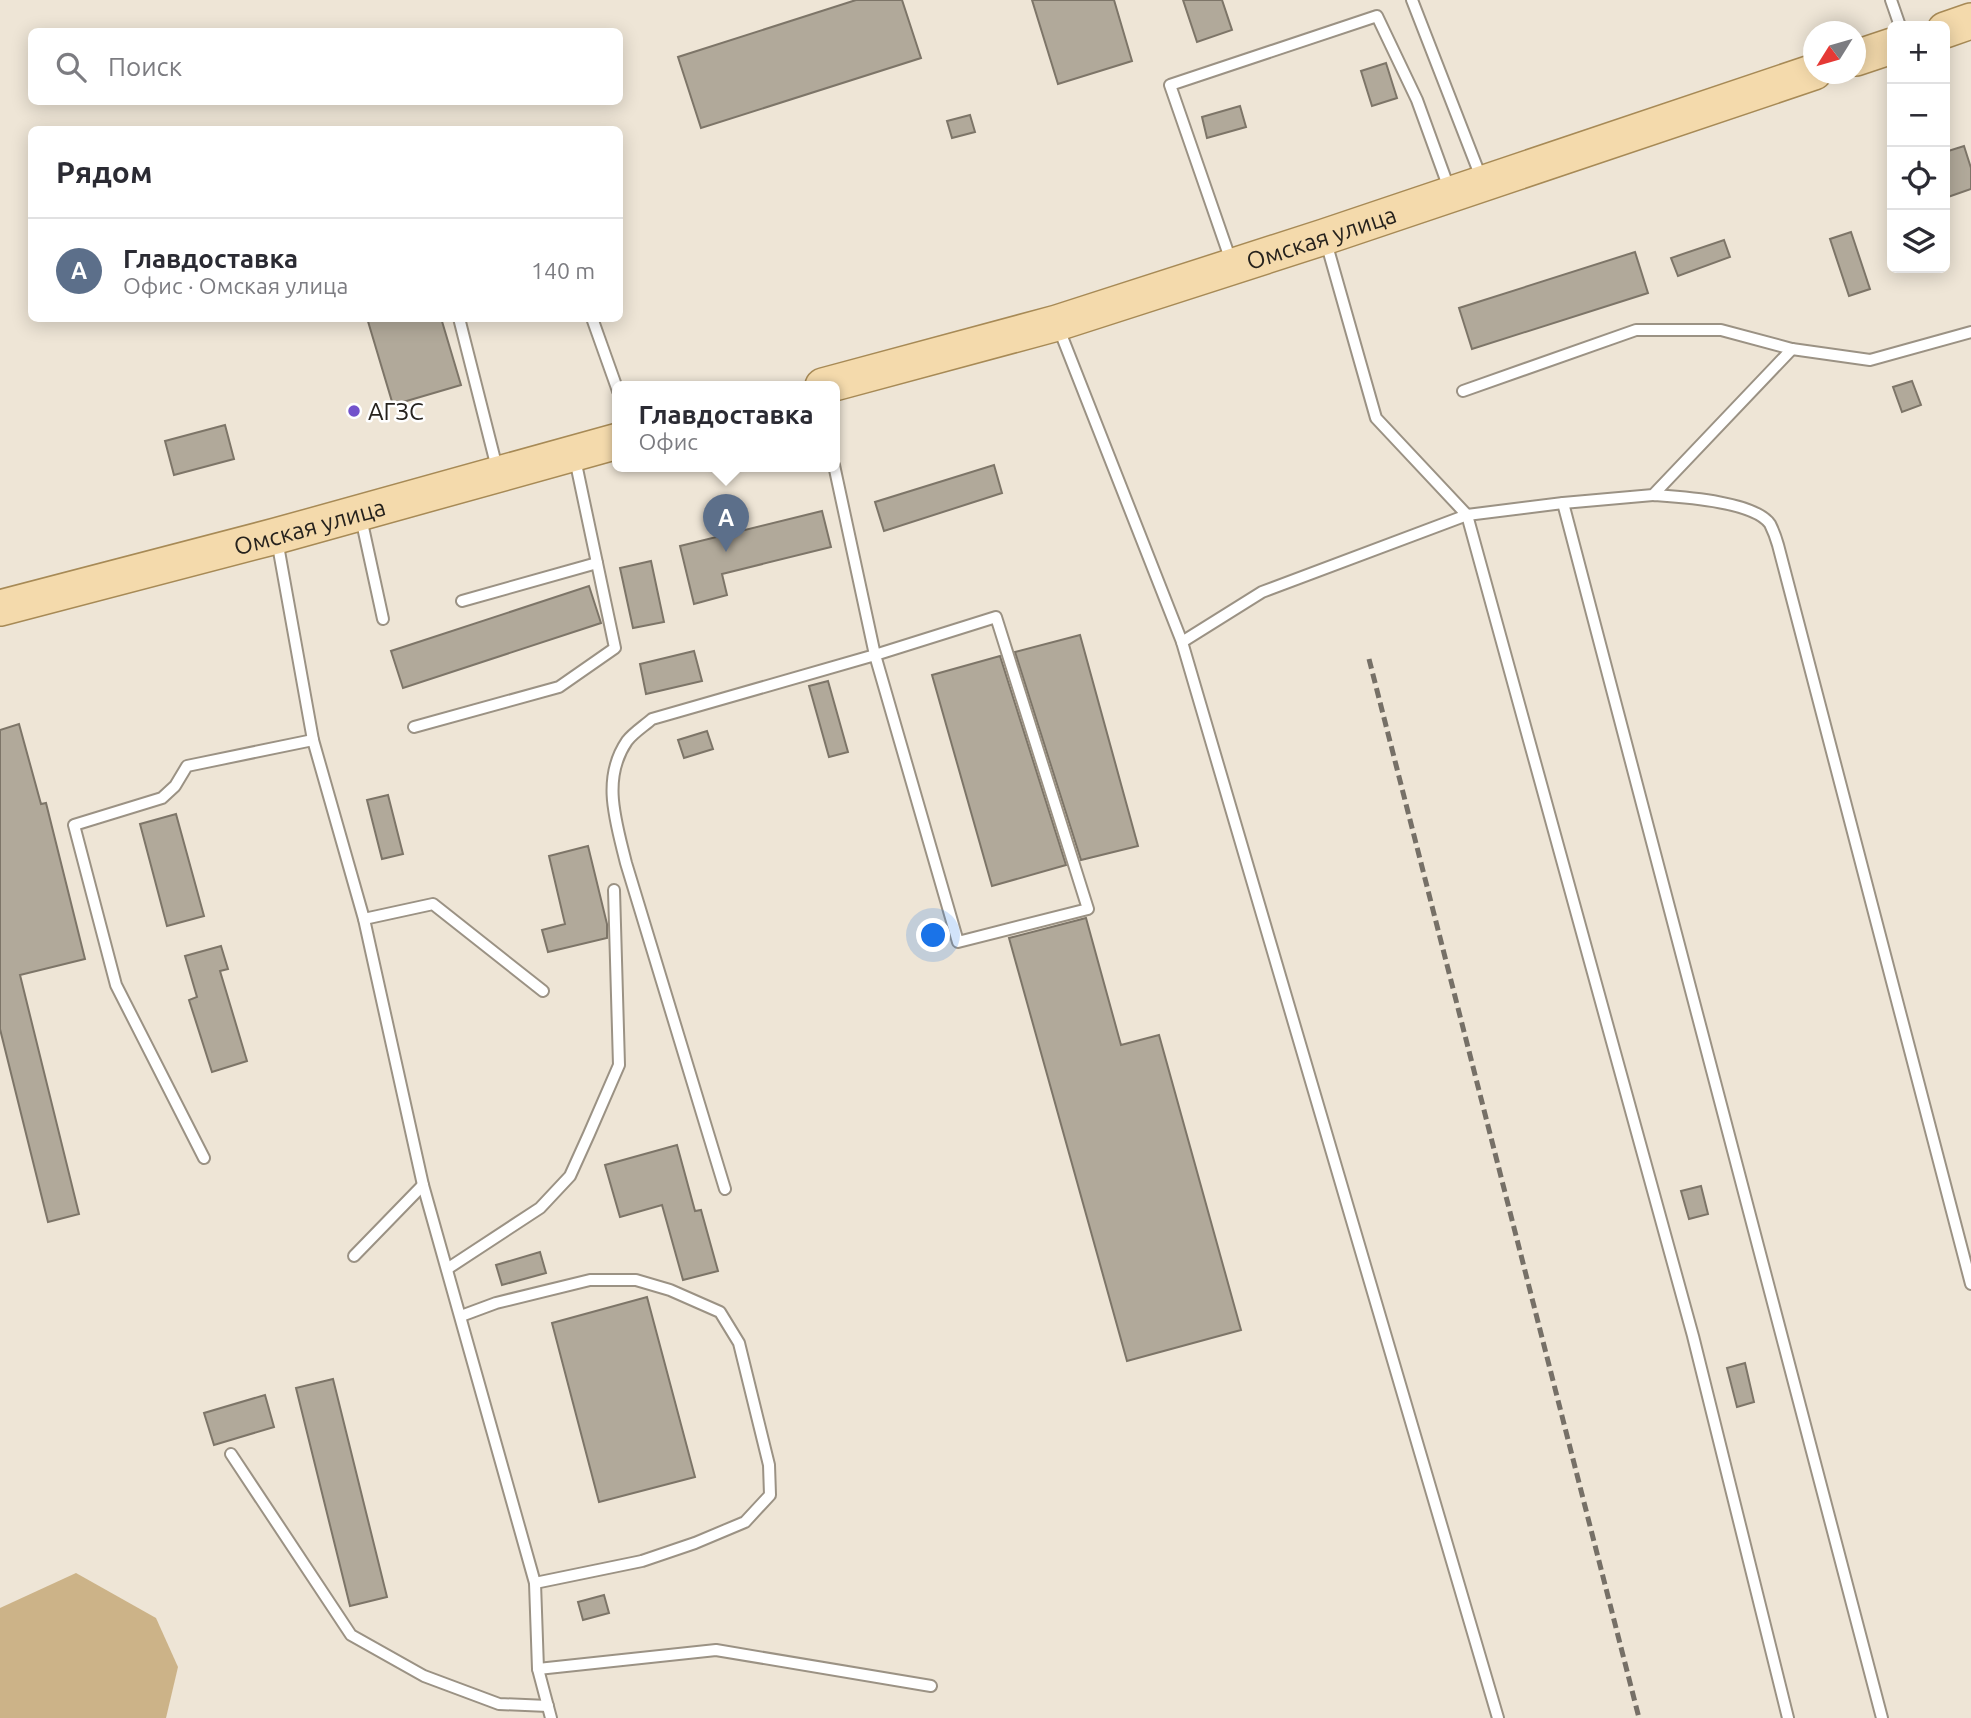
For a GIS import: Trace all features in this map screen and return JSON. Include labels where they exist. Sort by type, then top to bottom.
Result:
[{"type":"main road","points":[[1950,28],[1971,22]]},
{"type":"main road","points":[[1866,55],[1887,48]]},
{"type":"main road","name":"Омская улица","points":[[840,381],[1057,323],[1324,237],[1803,76]]},
{"type":"main road","name":"Омская улица","points":[[0,608],[276,536],[612,443]]},
{"type":"lane","points":[[1412,0],[1467,188]]},
{"type":"lane","points":[[1891,0],[1898,21]]},
{"type":"lane","points":[[1233,265],[1170,85],[1377,16],[1417,100],[1467,188]]},
{"type":"lane","points":[[1324,237],[1376,418],[1467,514],[1693,1336],[1788,1718]]},
{"type":"lane","points":[[460,322],[499,473]]},
{"type":"lane","points":[[593,322],[614,381]]},
{"type":"lane","points":[[1057,323],[1182,642],[1499,1718]]},
{"type":"lane","points":[[1463,391],[1636,330],[1721,330],[1793,349],[1870,360],[1971,331]]},
{"type":"lane","points":[[1653,495],[1793,349]]},
{"type":"lane","points":[[414,727],[559,687],[615,648],[574,453]]},
{"type":"lane","points":[[725,1189],[626,863],[614,813],[611,785],[616,764],[628,740],[652,719],[875,655],[996,617],[1087,909],[958,942],[875,655],[836,472]]},
{"type":"lane","points":[[1182,642],[1262,592],[1467,514],[1653,495],[1702,499],[1751,511],[1769,522],[1779,545],[1971,1284]]},
{"type":"lane","points":[[1563,503],[1882,1718]]},
{"type":"lane","points":[[360,512],[383,620]]},
{"type":"lane","points":[[276,536],[313,740],[364,919],[424,1185],[536,1583],[538,1669],[551,1718]]},
{"type":"lane","points":[[462,601],[597,563]]},
{"type":"lane","points":[[204,1158],[116,985],[75,825],[162,797],[176,786],[187,765],[313,740]]},
{"type":"lane","points":[[447,1269],[540,1208],[570,1176],[580,1155],[619,1065],[614,890]]},
{"type":"lane","points":[[364,919],[433,904],[543,991]]},
{"type":"lane","points":[[354,1256],[424,1185]]},
{"type":"lane","points":[[461,1316],[496,1303],[590,1280],[636,1280],[670,1290],[720,1312],[739,1343],[769,1465],[770,1494],[745,1522],[695,1543],[642,1561],[536,1583]]},
{"type":"lane","points":[[231,1454],[351,1635],[424,1676],[499,1704],[548,1706]]},
{"type":"lane","points":[[538,1669],[716,1650],[931,1686]]},
{"type":"shaded area","points":[[76,1573],[156,1618],[178,1667],[166,1718],[0,1718],[0,1608]]},
{"type":"building","points":[[856,0],[902,0],[921,58],[701,128],[678,57]]},
{"type":"building","points":[[1032,0],[1114,0],[1132,61],[1058,84]]},
{"type":"building","points":[[1183,0],[1222,0],[1232,30],[1197,42]]},
{"type":"building","points":[[1386,63],[1397,98],[1372,106],[1361,71]]},
{"type":"building","points":[[1240,106],[1246,127],[1207,138],[1202,117]]},
{"type":"building","points":[[970,115],[975,132],[952,138],[947,121]]},
{"type":"building","points":[[1964,146],[1971,168],[1971,189],[1950,196],[1950,150]]},
{"type":"building","points":[[1851,232],[1870,289],[1849,296],[1830,239]]},
{"type":"building","points":[[1724,240],[1730,257],[1678,276],[1671,258]]},
{"type":"building","points":[[1635,252],[1648,293],[1472,349],[1459,308]]},
{"type":"building","points":[[368,322],[442,322],[461,385],[393,405]]},
{"type":"building","points":[[1912,381],[1921,405],[1902,412],[1893,387]]},
{"type":"building","points":[[225,425],[234,459],[174,475],[165,441]]},
{"type":"building","points":[[994,465],[1002,493],[884,531],[875,502]]},
{"type":"building","points":[[822,511],[831,547],[722,574],[727,595],[694,604],[680,546]]},
{"type":"building","points":[[651,561],[664,622],[633,628],[620,568]]},
{"type":"building","points":[[589,586],[601,623],[403,688],[391,651]]},
{"type":"building","points":[[1080,635],[1138,846],[1081,860],[1015,652]]},
{"type":"building","points":[[694,651],[702,681],[646,694],[640,664]]},
{"type":"building","points":[[1000,656],[1066,865],[992,886],[932,675]]},
{"type":"building","points":[[828,681],[848,752],[829,757],[809,686]]},
{"type":"building","points":[[19,724],[41,804],[46,803],[85,959],[20,975],[79,1214],[48,1222],[0,1029],[0,730]]},
{"type":"building","points":[[707,731],[713,749],[684,758],[678,740]]},
{"type":"building","points":[[388,795],[403,854],[382,859],[367,800]]},
{"type":"building","points":[[176,814],[204,916],[167,926],[140,824]]},
{"type":"building","points":[[588,846],[607,924],[607,938],[548,952],[542,930],[565,924],[549,856]]},
{"type":"building","points":[[1086,918],[1121,1045],[1159,1035],[1241,1330],[1127,1361],[1009,938]]},
{"type":"building","points":[[221,946],[228,969],[220,971],[247,1061],[212,1072],[189,1000],[197,997],[185,956]]},
{"type":"building","points":[[677,1145],[695,1211],[701,1210],[718,1271],[683,1280],[662,1205],[620,1217],[605,1165]]},
{"type":"building","points":[[1701,1186],[1708,1214],[1689,1219],[1681,1191]]},
{"type":"building","points":[[540,1252],[546,1273],[502,1285],[496,1265]]},
{"type":"building","points":[[647,1297],[695,1477],[599,1502],[552,1323]]},
{"type":"building","points":[[1745,1363],[1754,1402],[1737,1407],[1727,1368]]},
{"type":"building","points":[[333,1379],[387,1597],[350,1606],[296,1388]]},
{"type":"building","points":[[265,1395],[274,1427],[214,1445],[204,1413]]},
{"type":"building","points":[[604,1595],[609,1613],[583,1620],[578,1602]]},
{"type":"railway","points":[[1369,659],[1639,1718]]},
{"type":"place","name":"АГЗС","points":[[354,411]]},
{"type":"place","name":"Главдоставка","points":[[726,552]]}]
